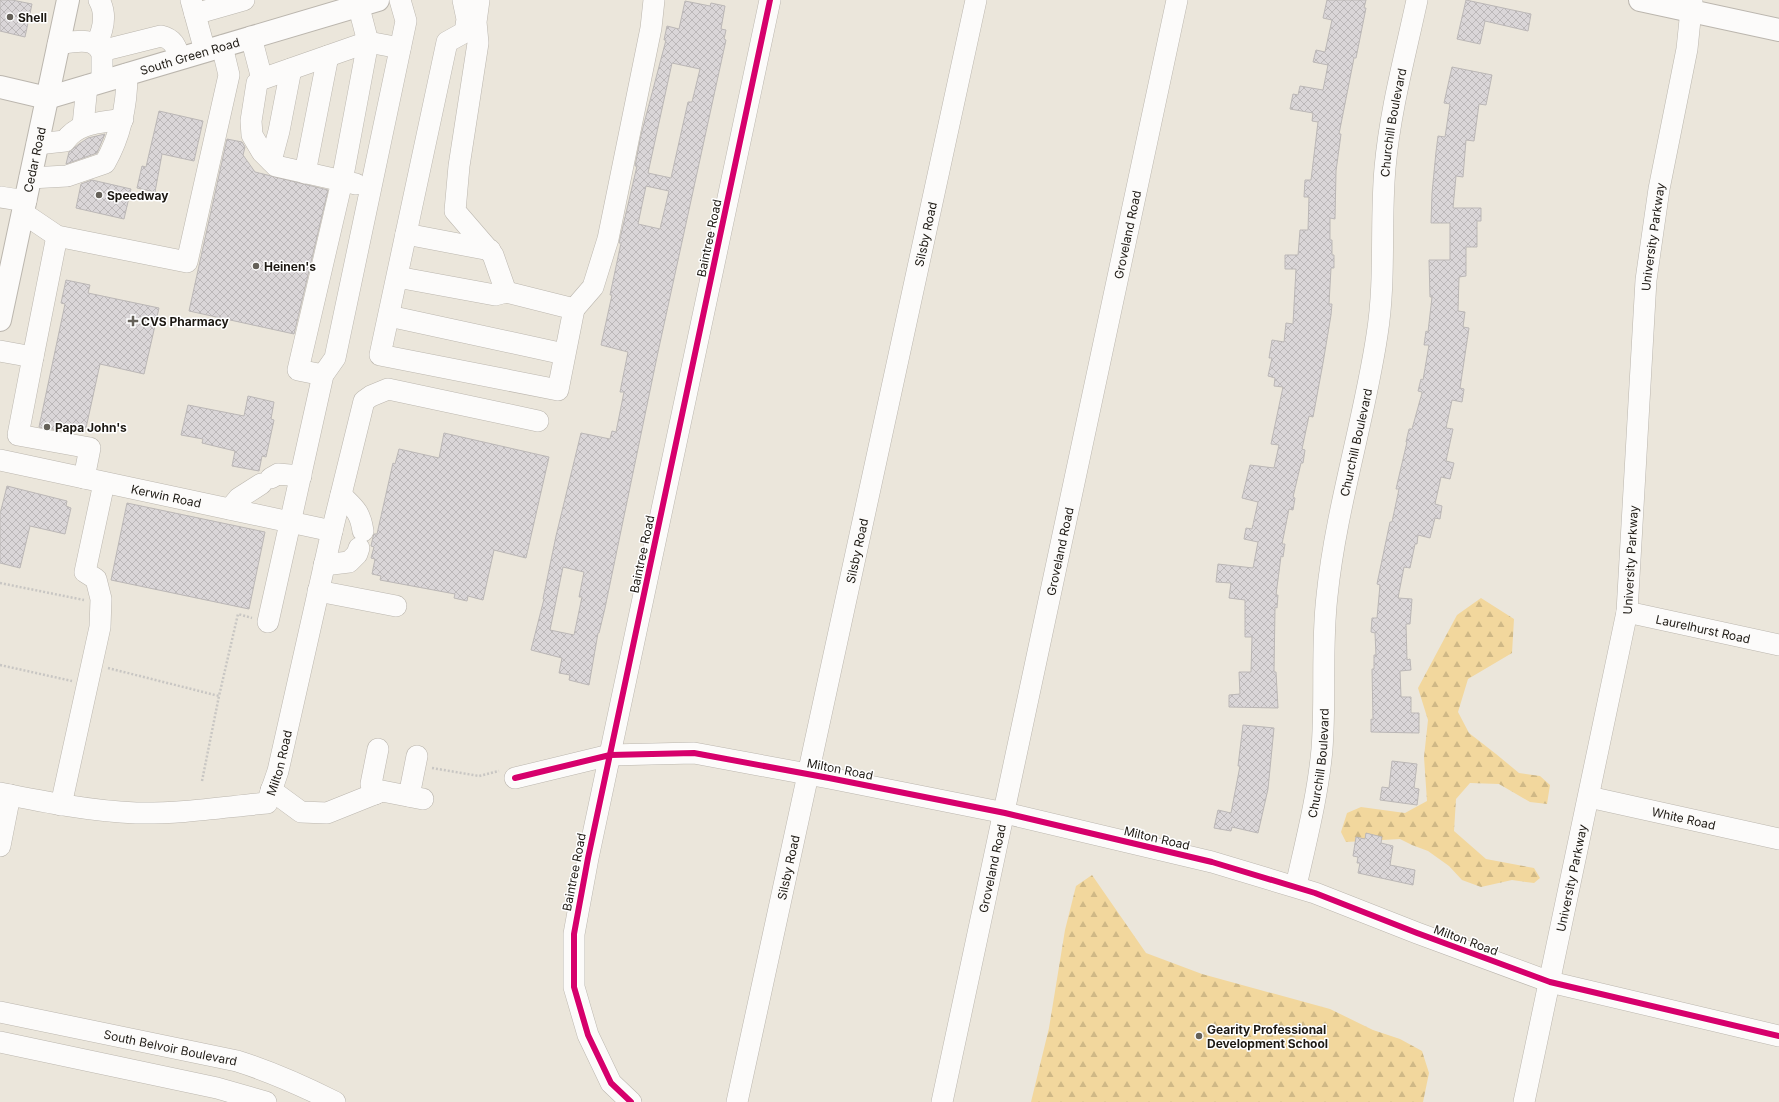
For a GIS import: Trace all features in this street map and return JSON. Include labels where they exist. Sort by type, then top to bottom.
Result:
[{"type":"main road","name":"Cedar Road","points":[[1,311],[68,0]]},
{"type":"main road","points":[[1640,0],[1691,5],[1779,30]]},
{"type":"main road","name":"South Green Road","points":[[0,88],[47,98],[251,37],[334,6],[364,2]]},
{"type":"street","points":[[83,125],[95,83],[98,48],[103,25],[104,12],[99,0]]},
{"type":"street","points":[[0,197],[24,207],[57,236],[188,262],[229,75],[193,7],[244,0]]},
{"type":"street","points":[[268,622],[323,375],[335,358],[406,21],[400,0]]},
{"type":"street","points":[[463,0],[467,19],[465,32],[447,42],[380,355],[558,390],[574,309],[593,287],[608,239],[651,28],[654,0]]},
{"type":"street","points":[[479,0],[476,22],[478,43],[458,166],[455,211],[494,254],[506,292]]},
{"type":"street","name":"Baintree Road","points":[[631,1102],[611,1083],[588,1035],[574,987],[574,934],[588,858],[770,0]]},
{"type":"street","name":"Silsby Road","points":[[737,1102],[976,0]]},
{"type":"street","name":"Groveland Road","points":[[942,1102],[1005,813],[1177,0]]},
{"type":"street","name":"Churchill Boulevard","points":[[1296,886],[1319,776],[1324,725],[1324,628],[1330,568],[1378,333],[1382,289],[1382,214],[1387,150],[1392,114],[1417,0]]},
{"type":"street","points":[[323,375],[298,370],[342,181],[368,42],[364,2]]},
{"type":"street","name":"University Parkway","points":[[1524,1102],[1627,612],[1646,280],[1659,189],[1687,49],[1691,5]]},
{"type":"street","points":[[58,44],[81,41],[98,48],[161,36],[168,38],[174,43],[180,58]]},
{"type":"street","points":[[251,37],[262,79]]},
{"type":"street","points":[[371,187],[276,166],[262,152],[252,135],[250,121],[252,104],[257,83],[262,79],[368,42],[400,48]]},
{"type":"street","points":[[305,173],[328,56]]},
{"type":"street","points":[[271,161],[279,131],[291,69]]},
{"type":"street","points":[[30,178],[67,176],[105,163],[114,148],[123,119],[127,74]]},
{"type":"street","points":[[59,176],[65,142],[70,134],[83,125],[123,119]]},
{"type":"street","points":[[37,144],[65,142]]},
{"type":"street","points":[[406,234],[490,250]]},
{"type":"street","points":[[57,236],[32,357],[18,435],[90,448],[84,478]]},
{"type":"street","points":[[397,277],[495,295],[506,292],[574,309]]},
{"type":"street","points":[[389,316],[564,354]]},
{"type":"street","points":[[0,351],[32,357]]},
{"type":"street","name":"Milton Road","points":[[5,794],[61,805],[136,813],[201,810],[267,802],[278,771],[324,565],[364,401],[371,396],[388,389],[538,421]]},
{"type":"street","name":"Kerwin Road","points":[[0,460],[332,531]]},
{"type":"street","points":[[230,509],[240,498],[278,474],[301,476]]},
{"type":"street","points":[[61,805],[100,626],[102,599],[96,579],[85,572],[104,482]]},
{"type":"street","points":[[324,565],[349,562],[357,554],[361,539],[359,514],[341,495]]},
{"type":"street","points":[[318,591],[396,606]]},
{"type":"street","name":"Laurelhurst Road","points":[[1627,612],[1779,645]]},
{"type":"street","points":[[375,794],[371,784],[378,749]]},
{"type":"street","name":"Milton Road","points":[[515,778],[610,755],[694,753],[1005,813],[1212,862],[1296,886],[1550,982],[1779,1036]]},
{"type":"street","points":[[271,790],[301,812],[327,813],[382,791],[416,798],[416,760]]},
{"type":"street","points":[[0,846],[5,794]]},
{"type":"street","name":"White Road","points":[[1589,796],[1779,838]]},
{"type":"street","name":"South Belvoir Boulevard","points":[[0,1012],[237,1061],[297,1082],[335,1102]]},
{"type":"street","points":[[0,1042],[217,1088],[266,1102]]},
{"type":"path","points":[[0,583],[101,604]]},
{"type":"path","points":[[202,781],[219,696],[238,614],[268,622]]},
{"type":"path","points":[[92,664],[219,696]]},
{"type":"path","points":[[0,665],[88,684]]},
{"type":"path","points":[[416,760],[479,776],[515,768],[515,778]]},
{"type":"green space","points":[[1481,598],[1514,619],[1512,653],[1468,679],[1458,712],[1469,733],[1519,773],[1540,776],[1550,785],[1547,804],[1530,802],[1499,784],[1470,783],[1456,799],[1454,831],[1486,859],[1534,868],[1540,878],[1534,883],[1512,880],[1481,887],[1462,880],[1449,866],[1428,851],[1400,839],[1346,842],[1341,832],[1347,813],[1361,807],[1405,813],[1427,801],[1424,757],[1428,720],[1418,688],[1457,615]]},
{"type":"green space","name":"Gearity Professional Development School","points":[[1092,875],[1146,953],[1202,974],[1330,1009],[1373,1030],[1400,1039],[1422,1051],[1429,1073],[1423,1102],[1031,1102],[1049,1028],[1065,930],[1076,886]]},
{"type":"building","points":[[0,0],[12,0],[32,4],[25,37],[0,31]]},
{"type":"building","points":[[1327,0],[1366,0],[1364,8],[1366,8],[1356,58],[1354,58],[1339,134],[1341,134],[1336,171],[1335,219],[1330,218],[1330,240],[1332,240],[1332,255],[1334,255],[1334,268],[1331,268],[1329,304],[1332,304],[1331,315],[1313,417],[1309,416],[1302,449],[1305,450],[1303,463],[1301,463],[1293,497],[1295,498],[1293,510],[1289,509],[1282,544],[1285,544],[1283,557],[1281,556],[1276,595],[1278,595],[1277,608],[1275,607],[1274,672],[1276,672],[1278,708],[1229,707],[1229,695],[1240,694],[1239,672],[1251,672],[1252,637],[1245,637],[1245,600],[1229,598],[1231,583],[1216,582],[1218,564],[1253,568],[1258,542],[1244,539],[1246,528],[1252,529],[1258,502],[1242,498],[1250,465],[1274,468],[1279,445],[1271,444],[1283,387],[1274,386],[1275,378],[1268,376],[1272,358],[1269,358],[1272,340],[1284,342],[1286,323],[1293,324],[1296,269],[1285,269],[1285,255],[1298,255],[1300,230],[1308,230],[1309,197],[1304,197],[1305,180],[1311,180],[1318,122],[1312,121],[1313,113],[1290,109],[1293,94],[1298,95],[1300,86],[1323,90],[1328,65],[1313,62],[1316,50],[1325,52],[1332,20],[1323,18]]},
{"type":"building","points":[[1466,0],[1531,14],[1528,31],[1485,21],[1480,44],[1457,39]]},
{"type":"building","points":[[685,1],[710,6],[711,3],[725,6],[721,29],[726,30],[724,39],[726,40],[658,352],[605,608],[598,633],[589,685],[569,680],[570,675],[559,673],[562,658],[531,650],[544,599],[556,536],[581,433],[610,439],[612,431],[616,432],[624,392],[620,392],[628,352],[601,345],[612,295],[610,295],[621,243],[619,243],[637,166],[635,166],[641,135],[666,40],[664,40],[667,26],[679,29]],"holes":[[[672,63],[700,69],[692,102],[688,102],[671,178],[648,173]],[[646,186],[669,191],[660,229],[638,224]],[[563,567],[584,572],[579,597],[582,597],[574,635],[550,630]]]},
{"type":"building","points":[[1452,67],[1492,75],[1486,105],[1479,104],[1474,141],[1466,140],[1463,177],[1456,176],[1453,208],[1481,208],[1481,221],[1477,221],[1477,247],[1466,247],[1466,276],[1459,277],[1458,311],[1465,312],[1463,327],[1469,328],[1460,388],[1464,389],[1462,402],[1452,400],[1446,428],[1453,429],[1446,461],[1454,463],[1450,479],[1441,477],[1435,504],[1442,506],[1440,519],[1435,518],[1430,538],[1418,535],[1410,568],[1404,567],[1398,598],[1412,599],[1410,624],[1406,624],[1407,660],[1410,659],[1411,670],[1400,671],[1401,697],[1411,697],[1411,713],[1419,713],[1419,733],[1371,732],[1371,719],[1373,720],[1372,669],[1374,669],[1374,655],[1376,655],[1375,633],[1371,632],[1372,618],[1377,618],[1380,585],[1377,584],[1390,522],[1392,522],[1399,489],[1396,489],[1406,442],[1409,429],[1412,429],[1422,393],[1418,391],[1421,379],[1423,380],[1429,345],[1424,345],[1426,331],[1428,332],[1432,297],[1430,297],[1429,260],[1450,260],[1450,223],[1431,223],[1432,193],[1438,136],[1445,137],[1450,104],[1444,103]]},
{"type":"building","points":[[159,111],[203,121],[194,161],[162,154],[155,192],[137,188],[142,166],[146,167]]},
{"type":"building","points":[[105,134],[97,153],[66,164],[69,152],[79,144],[88,138]]},
{"type":"building","name":"Heinen's","points":[[227,139],[242,142],[245,147],[243,155],[255,172],[328,190],[294,334],[189,311]]},
{"type":"building","points":[[92,180],[131,189],[124,219],[76,208],[81,184]]},
{"type":"building","name":"CVS Pharmacy","points":[[66,280],[90,285],[88,293],[159,308],[144,374],[100,364],[86,428],[73,425],[71,432],[39,427],[65,304],[61,303]]},
{"type":"building","points":[[248,396],[274,402],[271,419],[274,420],[266,457],[262,456],[259,471],[232,466],[235,451],[202,443],[203,439],[181,435],[188,405],[244,416]]},
{"type":"building","points":[[444,433],[549,457],[526,558],[494,550],[483,600],[468,596],[467,601],[454,598],[455,594],[380,580],[381,576],[372,574],[375,559],[371,558],[374,547],[371,546],[374,534],[377,534],[393,463],[395,464],[399,449],[439,458]]},
{"type":"building","points":[[7,486],[67,501],[66,506],[71,508],[65,534],[30,526],[20,568],[0,563],[0,514]]},
{"type":"building","points":[[127,503],[265,532],[249,609],[111,580]]},
{"type":"building","points":[[1243,725],[1274,728],[1268,789],[1258,833],[1232,827],[1231,831],[1214,828],[1218,810],[1231,813],[1240,766],[1238,766]]},
{"type":"building","points":[[1392,761],[1417,764],[1414,788],[1419,789],[1417,805],[1380,800],[1382,787],[1389,788]]},
{"type":"building","points":[[1366,833],[1382,837],[1381,843],[1393,846],[1390,865],[1415,870],[1413,885],[1358,873],[1360,863],[1357,863],[1358,857],[1353,856],[1356,837],[1365,839]]},
{"type":"cycle path","points":[[631,1102],[611,1083],[588,1035],[574,987],[574,934],[588,858],[770,0]]},
{"type":"cycle path","points":[[515,778],[610,755],[694,753],[1005,813],[1212,862],[1315,893],[1417,933],[1550,982],[1779,1036]]},
{"type":"place","name":"Shell","points":[[10,17]]},
{"type":"place","name":"Speedway","points":[[99,195]]},
{"type":"place","name":"Heinen's","points":[[256,266]]},
{"type":"place","name":"CVS Pharmacy","points":[[133,321]]},
{"type":"place","name":"Papa John's","points":[[47,427]]},
{"type":"place","name":"Gearity Professional Development School","points":[[1199,1036]]}]
